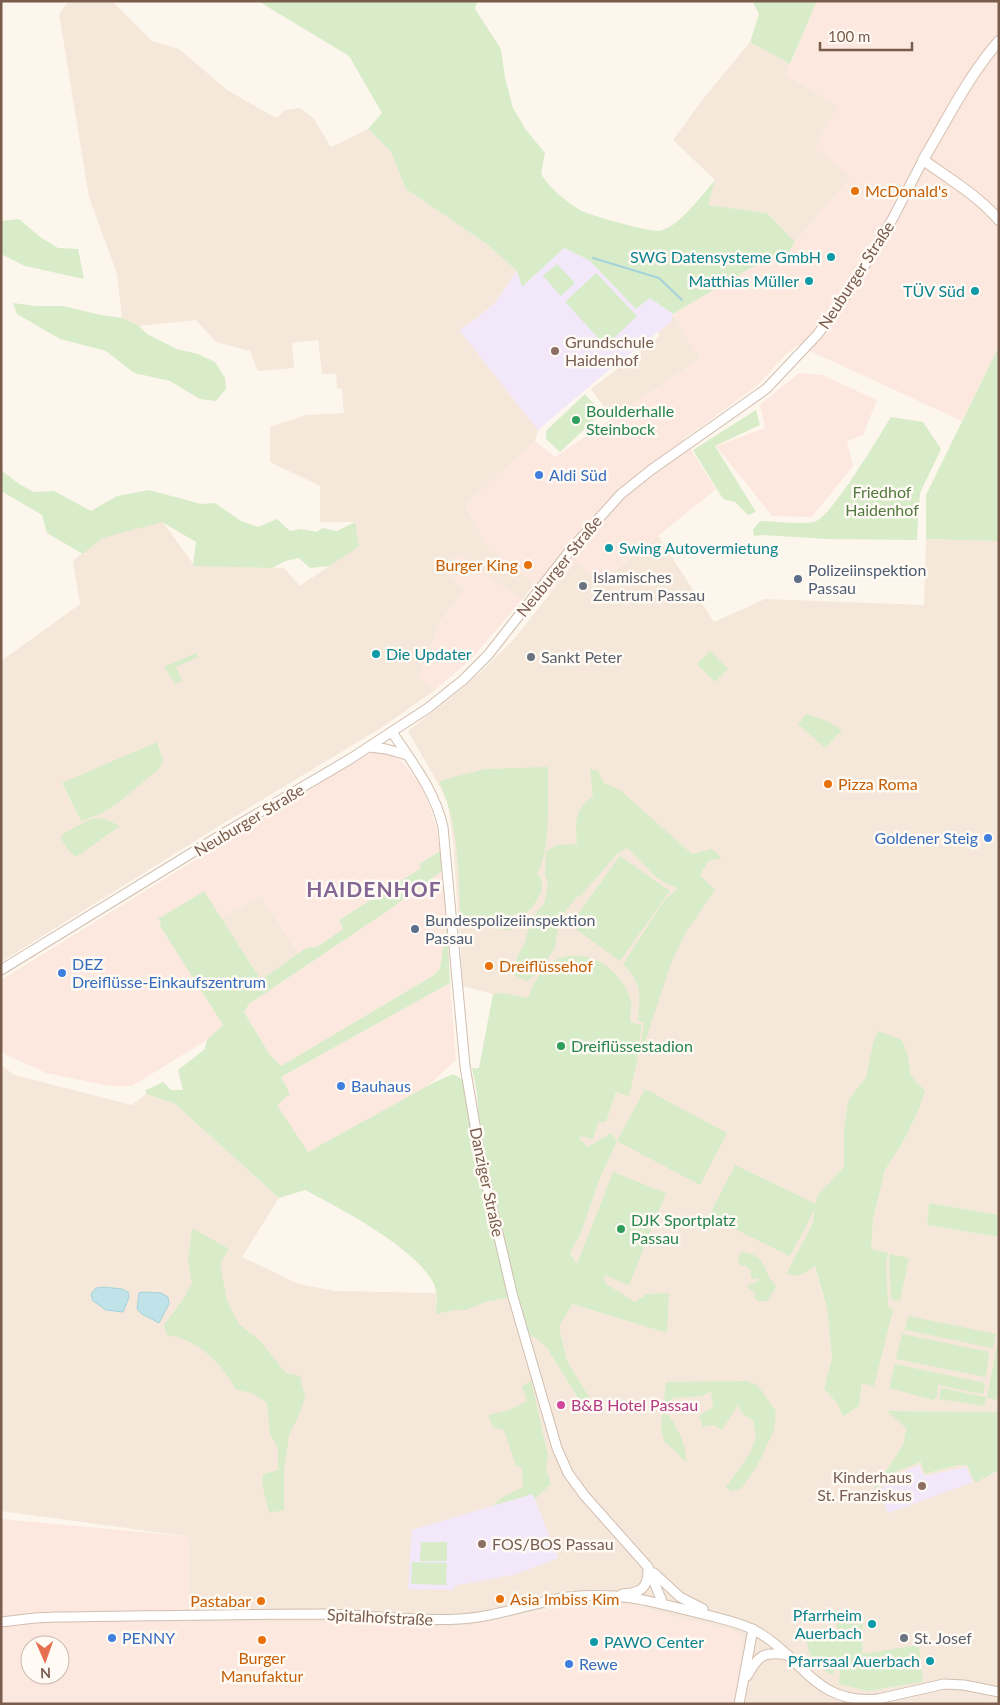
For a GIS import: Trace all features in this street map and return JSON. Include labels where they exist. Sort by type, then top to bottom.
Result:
[{"type":"main road","name":"Neuburger Straße","points":[[923,160],[982,63],[999,41]]},
{"type":"main road","points":[[923,160],[968,190],[983,202],[999,220]]},
{"type":"street","name":"Neuburger Straße","points":[[1,970],[369,747],[428,708],[463,680],[488,655],[572,548],[621,494],[650,470],[766,389],[817,335],[859,275],[893,218],[923,160]]},
{"type":"street","name":"Danziger Straße","points":[[392,732],[423,776],[440,812],[443,827],[465,1066],[481,1161],[513,1297],[557,1448],[568,1473],[584,1496],[648,1567],[663,1604]]},
{"type":"street","points":[[369,747],[407,754]]},
{"type":"street","points":[[607,1596],[631,1594],[643,1589],[648,1579],[648,1567]]},
{"type":"street","points":[[648,1567],[680,1597],[733,1622]]},
{"type":"street","name":"Spitalhofstraße","points":[[1,1622],[56,1617],[308,1614],[352,1615],[411,1620],[462,1619],[568,1598],[607,1596],[663,1604],[733,1622],[752,1629],[772,1641],[817,1684],[831,1692],[855,1699],[878,1699],[944,1684],[964,1685],[999,1692]]},
{"type":"street","points":[[739,1704],[752,1629]]},
{"type":"street","points":[[744,1681],[760,1657],[772,1652],[788,1655]]},
{"type":"shaded area","points":[[69,1],[112,1],[152,41],[179,49],[227,90],[276,118],[286,110],[300,108],[313,118],[331,147],[368,129],[391,152],[406,189],[488,245],[517,271],[495,303],[460,330],[538,430],[535,441],[466,505],[490,550],[535,583],[522,600],[465,590],[440,622],[419,675],[435,690],[381,728],[1,962],[1,661],[80,604],[73,561],[102,537],[162,521],[194,565],[284,568],[300,586],[358,546],[355,522],[320,522],[320,486],[270,462],[270,427],[306,415],[344,413],[342,389],[337,388],[336,374],[322,374],[318,340],[292,343],[294,368],[258,371],[250,351],[216,342],[196,320],[139,326],[122,318],[117,274],[89,197],[59,14]],"holes":[[[157,742],[162,754],[81,821],[62,784]]]},
{"type":"shaded area","points":[[817,1],[999,1],[999,346],[962,421],[797,345],[788,352],[757,386],[684,439],[716,489],[601,582],[576,561],[549,594],[490,550],[466,504],[535,441],[555,457],[700,359],[673,314],[749,269],[789,252],[795,242],[851,177],[814,147],[839,106],[786,75]]},
{"type":"shaded area","points":[[750,42],[790,64],[786,75],[839,106],[851,177],[795,242],[767,213],[708,205],[715,180],[673,140],[703,99]]},
{"type":"shaded area","name":"Grundschule Haidenhof","points":[[563,248],[589,260],[636,309],[650,298],[673,314],[671,322],[598,379],[538,430],[459,330],[495,303],[517,271],[523,286]]},
{"type":"shaded area","points":[[673,314],[700,359],[613,418],[591,389],[660,336],[658,332],[671,322]]},
{"type":"shaded area","points":[[799,373],[822,375],[877,400],[863,435],[847,441],[853,466],[812,517],[772,516],[716,446],[765,428],[760,405]]},
{"type":"shaded area","points":[[658,536],[714,622],[765,599],[924,605],[926,539],[999,541],[999,1215],[929,1203],[927,1225],[999,1237],[999,1402],[996,1412],[887,1411],[906,1427],[903,1445],[874,1490],[895,1472],[921,1462],[926,1474],[958,1465],[967,1465],[972,1474],[992,1475],[999,1470],[999,1704],[736,1704],[674,1617],[636,1605],[557,1607],[472,1625],[449,1627],[403,1627],[354,1622],[188,1622],[189,1543],[185,1536],[1,1511],[1,1065],[14,1075],[132,1105],[146,1094],[174,1103],[279,1198],[242,1257],[299,1284],[335,1291],[436,1293],[436,1314],[454,1310],[466,1310],[486,1302],[513,1297],[523,1333],[537,1338],[547,1348],[588,1414],[593,1403],[567,1361],[559,1327],[572,1304],[667,1333],[667,1324],[577,1264],[570,1252],[581,1233],[600,1178],[617,1141],[611,1134],[588,1147],[579,1138],[598,1122],[606,1122],[616,1092],[628,1095],[637,1062],[642,1025],[630,1022],[631,1004],[540,974],[528,998],[504,993],[493,994],[463,986],[453,840],[448,805],[408,731],[452,697],[514,639],[576,561],[601,582]],"holes":[[[873,1043],[908,1056],[919,1109],[904,1140],[885,1170],[873,1219],[870,1248],[873,1311],[859,1406],[843,1417],[837,1403],[824,1389],[832,1358],[827,1308],[814,1265],[786,1274],[812,1225],[817,1196],[844,1167],[844,1128],[848,1102],[866,1077]],[[863,1613],[861,1654],[901,1686],[865,1691],[841,1670],[834,1669],[807,1636],[836,1640]]]},
{"type":"shaded area","points":[[463,556],[522,600],[471,659],[435,690],[419,675],[440,622],[465,590],[443,570],[454,557]]},
{"type":"shaded area","points":[[380,751],[395,755],[404,763],[425,792],[436,826],[440,851],[419,864],[421,868],[339,920],[344,928],[317,947],[306,948],[299,954],[261,896],[218,920],[158,919],[160,926],[223,1025],[207,1040],[132,1086],[110,1086],[46,1073],[6,1055],[1,1050],[1,980],[360,758]]},
{"type":"shaded area","points":[[442,871],[447,924],[440,968],[434,975],[281,1066],[270,1055],[244,1012],[249,1004],[389,910]]},
{"type":"shaded area","points":[[261,896],[299,954],[261,980],[221,918]]},
{"type":"shaded area","points":[[450,983],[456,1060],[422,1091],[307,1153],[276,1105],[289,1094],[281,1077]]},
{"type":"shaded area","name":"Kinderhaus St. Franziskus","points":[[919,1465],[924,1476],[966,1467],[973,1482],[888,1513],[879,1491],[896,1475]]},
{"type":"shaded area","name":"FOS/BOS Passau","points":[[533,1494],[558,1558],[517,1574],[454,1586],[454,1590],[408,1589],[412,1530]]},
{"type":"shaded area","points":[[1,1519],[185,1536],[189,1543],[188,1622],[354,1622],[403,1627],[449,1627],[472,1625],[572,1605],[600,1603],[636,1605],[674,1617],[735,1630],[743,1640],[736,1704],[1,1704]]},
{"type":"green space","points":[[258,1],[477,1],[475,9],[501,49],[505,78],[513,108],[526,130],[545,153],[541,174],[553,189],[569,203],[594,216],[659,231],[666,229],[682,218],[715,180],[708,205],[767,213],[795,242],[789,252],[749,269],[673,314],[650,298],[636,309],[589,260],[564,248],[522,287],[517,271],[488,245],[406,189],[391,152],[368,129],[382,113],[349,56]]},
{"type":"green space","points":[[752,1],[817,1],[790,64],[750,42],[759,14]]},
{"type":"green space","points":[[19,219],[40,237],[58,248],[78,249],[84,279],[25,266],[1,254],[1,221]]},
{"type":"green space","points":[[557,264],[575,283],[561,296],[543,276]]},
{"type":"green space","points":[[596,273],[637,316],[606,346],[565,302]]},
{"type":"green space","points":[[13,303],[36,306],[63,306],[122,318],[139,326],[147,334],[177,349],[198,354],[215,362],[225,378],[226,389],[216,401],[200,399],[170,381],[134,373],[106,351],[60,339],[17,314]]},
{"type":"green space","points":[[999,346],[999,541],[926,539],[926,495]]},
{"type":"green space","name":"Boulderhalle Steinbock","points":[[585,394],[602,413],[560,452],[546,439],[546,431]]},
{"type":"green space","points":[[756,410],[760,425],[715,446],[756,512],[748,515],[735,502],[723,499],[693,450]]},
{"type":"green space","name":"Friedhof Haidenhof","points":[[891,417],[923,422],[941,449],[920,493],[917,540],[754,536],[753,529],[760,521],[807,523],[814,522],[822,517],[843,492]]},
{"type":"green space","points":[[1,470],[19,484],[34,492],[54,491],[91,511],[117,496],[149,490],[201,504],[215,503],[241,521],[258,527],[277,519],[290,531],[301,529],[317,532],[322,528],[337,531],[355,522],[359,546],[330,566],[310,568],[299,558],[285,561],[272,568],[193,566],[196,542],[162,522],[102,538],[83,554],[47,533],[42,515],[1,491]]},
{"type":"green space","points":[[710,651],[728,669],[715,682],[697,664]]},
{"type":"green space","points":[[196,653],[198,657],[176,667],[182,681],[175,684],[164,667]]},
{"type":"green space","points":[[806,714],[827,721],[842,730],[825,748],[798,724]]},
{"type":"green space","points":[[157,742],[163,759],[160,768],[119,802],[102,813],[81,821],[62,783]]},
{"type":"green space","points":[[548,767],[547,836],[542,862],[537,874],[542,884],[540,895],[525,915],[513,914],[511,931],[461,923],[457,851],[451,815],[439,781],[485,769]]},
{"type":"green space","points":[[590,769],[598,771],[604,783],[620,790],[692,854],[712,849],[722,858],[708,861],[700,875],[715,890],[686,932],[672,961],[643,1048],[641,1045],[644,1023],[638,1020],[639,990],[634,978],[623,964],[664,901],[678,888],[661,881],[627,848],[618,853],[560,918],[555,947],[544,966],[528,981],[513,975],[518,955],[525,943],[531,919],[544,904],[548,885],[545,874],[546,852],[556,845],[577,844],[577,817],[582,807],[593,796]]},
{"type":"green space","points":[[97,818],[120,826],[76,857],[67,848],[61,837],[88,820]]},
{"type":"green space","points":[[440,851],[442,871],[389,910],[249,1004],[244,1012],[270,1055],[281,1066],[434,975],[440,968],[447,924],[450,983],[281,1077],[290,1094],[277,1105],[308,1152],[433,1083],[453,1074],[464,1080],[480,1157],[477,1093],[472,1068],[479,1068],[493,994],[504,993],[528,998],[543,970],[551,963],[563,957],[588,957],[600,962],[620,979],[627,990],[631,1002],[630,1022],[642,1025],[637,1062],[629,1096],[616,1092],[606,1122],[598,1122],[593,1139],[581,1136],[579,1138],[588,1147],[611,1133],[617,1141],[600,1178],[581,1233],[570,1253],[577,1264],[613,1172],[666,1193],[629,1285],[604,1275],[605,1283],[635,1302],[647,1294],[669,1293],[667,1333],[572,1304],[559,1327],[567,1361],[593,1403],[588,1414],[547,1348],[536,1338],[523,1333],[513,1297],[486,1302],[466,1310],[454,1310],[436,1314],[434,1284],[411,1256],[394,1243],[357,1218],[305,1190],[279,1198],[174,1103],[146,1094],[146,1090],[163,1082],[171,1090],[183,1090],[178,1070],[205,1049],[207,1040],[223,1025],[160,926],[161,924],[158,919],[204,891],[261,980],[306,948],[317,947],[343,929],[339,920],[421,868],[419,864]]},
{"type":"green space","points":[[620,856],[670,891],[620,961],[570,925]]},
{"type":"green space","points":[[878,1031],[902,1040],[908,1056],[911,1076],[925,1091],[919,1109],[904,1140],[885,1170],[873,1219],[871,1249],[888,1253],[886,1263],[888,1306],[893,1310],[874,1386],[862,1383],[859,1406],[843,1417],[837,1403],[824,1389],[832,1358],[827,1308],[815,1266],[799,1276],[786,1274],[812,1225],[815,1209],[790,1256],[709,1216],[735,1165],[816,1204],[817,1196],[844,1167],[844,1128],[848,1101],[866,1077],[873,1043]]},
{"type":"green space","points":[[645,1089],[727,1133],[700,1185],[617,1141]]},
{"type":"green space","points":[[929,1203],[999,1215],[999,1237],[927,1225]]},
{"type":"green space","points":[[192,1228],[229,1249],[220,1264],[227,1301],[239,1324],[261,1342],[286,1373],[300,1376],[305,1397],[301,1411],[289,1435],[284,1471],[284,1510],[269,1513],[262,1483],[263,1474],[278,1470],[278,1449],[270,1434],[267,1403],[252,1393],[236,1390],[224,1371],[199,1347],[189,1341],[167,1335],[164,1325],[184,1298],[192,1283],[188,1260]]},
{"type":"green space","points":[[740,1252],[753,1254],[757,1257],[763,1264],[770,1280],[774,1282],[776,1287],[767,1301],[758,1301],[754,1297],[756,1292],[753,1292],[746,1286],[757,1282],[758,1278],[752,1279],[750,1274],[752,1271],[738,1263]]},
{"type":"green space","points":[[890,1254],[909,1258],[900,1301],[891,1299]]},
{"type":"green space","points":[[908,1316],[996,1334],[993,1348],[905,1330]]},
{"type":"green space","points":[[902,1334],[989,1352],[986,1377],[896,1359]]},
{"type":"green space","points":[[999,1335],[999,1399],[998,1400],[987,1398]]},
{"type":"green space","points":[[895,1364],[985,1383],[983,1394],[938,1385],[937,1396],[933,1400],[889,1388]]},
{"type":"green space","points":[[531,1380],[548,1456],[546,1467],[551,1484],[535,1499],[532,1494],[492,1506],[501,1498],[523,1487],[522,1468],[516,1466],[504,1430],[493,1427],[488,1415],[510,1410],[527,1401],[522,1387]]},
{"type":"green space","points":[[747,1381],[757,1385],[776,1411],[774,1430],[758,1464],[742,1488],[731,1491],[726,1487],[750,1453],[756,1436],[753,1421],[741,1412],[738,1405],[722,1430],[713,1425],[703,1427],[699,1416],[713,1407],[711,1391],[702,1396],[673,1398],[667,1414],[681,1437],[687,1463],[664,1441],[661,1428],[666,1382]]},
{"type":"green space","points":[[941,1388],[986,1397],[984,1406],[939,1399]]},
{"type":"green space","points":[[999,1402],[999,1470],[975,1483],[967,1465],[958,1465],[925,1474],[921,1462],[895,1472],[872,1492],[903,1445],[906,1428],[887,1411],[996,1412]]},
{"type":"green space","points":[[421,1542],[447,1542],[447,1561],[420,1561]]},
{"type":"green space","points":[[412,1562],[447,1563],[446,1585],[411,1584]]},
{"type":"green space","points":[[863,1613],[862,1654],[919,1645],[923,1682],[868,1691],[839,1684],[840,1670],[834,1669],[833,1676],[818,1664],[808,1649],[806,1636],[836,1640],[837,1614]]},
{"type":"water","points":[[96,1288],[122,1289],[128,1292],[129,1297],[123,1312],[106,1310],[93,1301],[91,1294]]},
{"type":"water","points":[[139,1293],[161,1293],[168,1297],[169,1304],[159,1323],[142,1314],[137,1309]]},
{"type":"waterway","points":[[593,258],[659,278],[682,300]]},
{"type":"place","name":"McDonald's","points":[[855,191]]},
{"type":"place","name":"SWG Datensysteme GmbH","points":[[831,257]]},
{"type":"place","name":"Matthias Müller","points":[[809,281]]},
{"type":"place","name":"TÜV Süd","points":[[975,291]]},
{"type":"place","name":"Grundschule Haidenhof","points":[[555,351]]},
{"type":"place","name":"Boulderhalle Steinbock","points":[[576,420]]},
{"type":"place","name":"Aldi Süd","points":[[539,475]]},
{"type":"place","name":"Swing Autovermietung","points":[[609,548]]},
{"type":"place","name":"Burger King","points":[[528,565]]},
{"type":"place","name":"Polizeiinspektion Passau","points":[[798,579]]},
{"type":"place","name":"Islamisches Zentrum Passau","points":[[583,586]]},
{"type":"place","name":"Die Updater","points":[[376,654]]},
{"type":"place","name":"Sankt Peter","points":[[531,657]]},
{"type":"place","name":"Pizza Roma","points":[[828,784]]},
{"type":"place","name":"Goldener Steig","points":[[988,838]]},
{"type":"place","name":"Bundespolizeiinspektion Passau","points":[[415,929]]},
{"type":"place","name":"Dreiflüssehof","points":[[489,966]]},
{"type":"place","name":"DEZ Dreiflüsse-Einkaufszentrum","points":[[62,973]]},
{"type":"place","name":"Dreiflüssestadion","points":[[561,1046]]},
{"type":"place","name":"Bauhaus","points":[[341,1086]]},
{"type":"place","name":"DJK Sportplatz Passau","points":[[621,1229]]},
{"type":"place","name":"B&B Hotel Passau","points":[[561,1405]]},
{"type":"place","name":"Kinderhaus St. Franziskus","points":[[922,1486]]},
{"type":"place","name":"FOS/BOS Passau","points":[[482,1544]]},
{"type":"place","name":"Asia Imbiss Kim","points":[[500,1599]]},
{"type":"place","name":"Pastabar","points":[[261,1601]]},
{"type":"place","name":"Pfarrheim Auerbach","points":[[872,1624]]},
{"type":"place","name":"PENNY","points":[[112,1638]]},
{"type":"place","name":"St. Josef","points":[[904,1638]]},
{"type":"place","name":"Burger Manufaktur","points":[[262,1640]]},
{"type":"place","name":"PAWO Center","points":[[594,1642]]},
{"type":"place","name":"Pfarrsaal Auerbach","points":[[930,1661]]},
{"type":"place","name":"Rewe","points":[[569,1664]]},
{"type":"district","name":"HAIDENHOF","points":[[374,890]]}]
